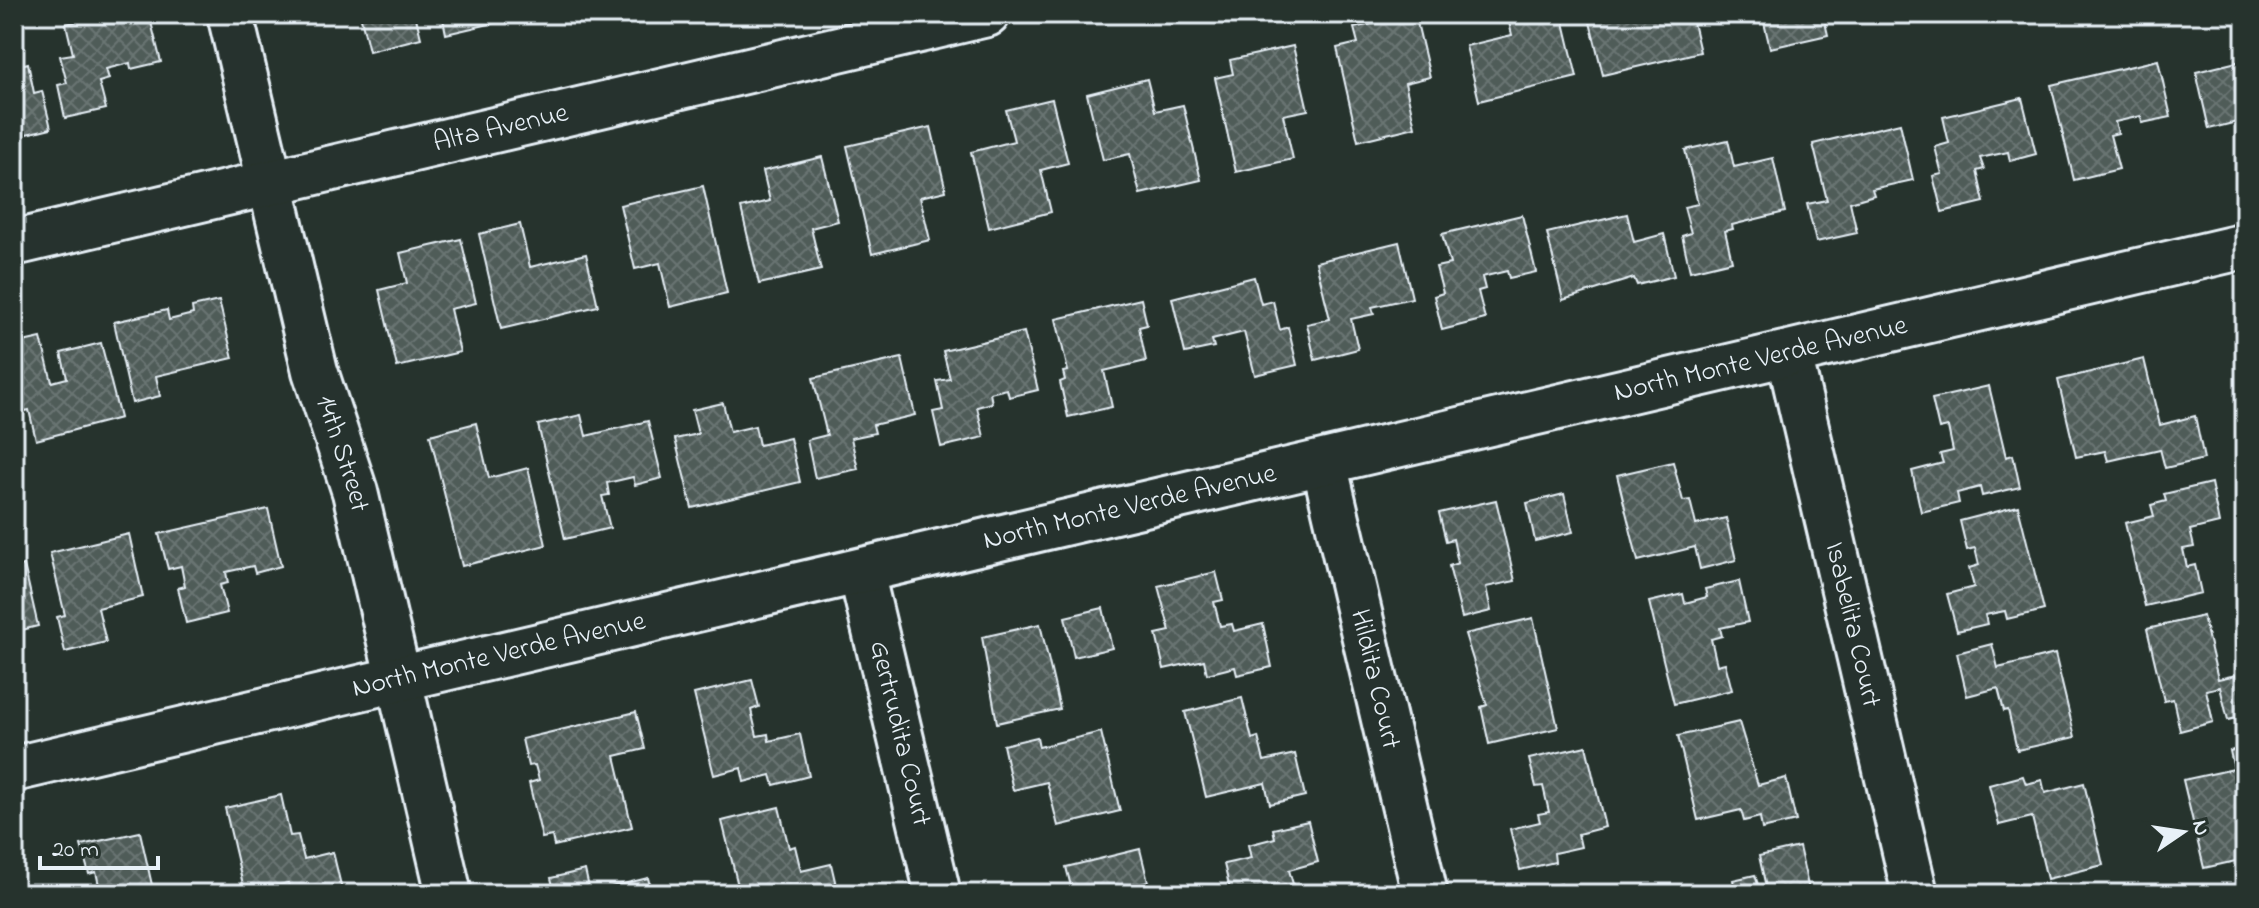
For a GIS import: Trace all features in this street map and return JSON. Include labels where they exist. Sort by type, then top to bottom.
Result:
[{"type":"street","name":"14th Street","points":[[230,14],[315,371],[355,492],[449,894]]},
{"type":"street","name":"Alta Avenue","points":[[14,243],[987,14]]},
{"type":"street","name":"North Monte Verde Avenue","points":[[14,769],[2245,246]]},
{"type":"street","name":"Isabelita Court","points":[[1789,354],[1915,894]]},
{"type":"street","name":"Hildita Court","points":[[1324,463],[1425,894]]},
{"type":"street","name":"Gertrudita Court","points":[[861,572],[938,894]]},
{"type":"building","points":[[107,14],[149,14],[161,62],[131,69],[130,63],[106,69],[109,79],[99,82],[106,109],[65,118],[58,85],[67,83],[60,56],[73,54],[66,24]]},
{"type":"building","points":[[360,14],[415,14],[421,38],[369,51]]},
{"type":"building","points":[[442,14],[506,14],[507,20],[446,34]]},
{"type":"building","points":[[1415,14],[1430,77],[1405,83],[1415,127],[1358,141],[1337,48],[1358,43],[1354,28]]},
{"type":"building","points":[[1507,14],[1562,14],[1577,77],[1479,101],[1466,46],[1512,35]]},
{"type":"building","points":[[1588,14],[1691,14],[1700,52],[1603,75]]},
{"type":"building","points":[[1762,14],[1823,14],[1828,35],[1770,48]]},
{"type":"building","points":[[1293,46],[1308,110],[1283,115],[1293,159],[1236,172],[1215,78],[1233,74],[1230,60]]},
{"type":"building","points":[[14,55],[17,66],[28,63],[34,93],[42,91],[51,128],[14,137]]},
{"type":"building","points":[[2158,60],[2171,117],[2142,123],[2141,116],[2115,122],[2118,133],[2110,135],[2119,169],[2074,180],[2051,85]]},
{"type":"building","points":[[2245,60],[2245,120],[2209,129],[2196,72]]},
{"type":"building","points":[[1147,79],[1155,111],[1183,105],[1201,180],[1140,194],[1130,154],[1103,160],[1087,94]]},
{"type":"building","points":[[2022,98],[2036,154],[2010,161],[2008,152],[1980,158],[1984,169],[1977,171],[1984,202],[1942,212],[1933,176],[1942,174],[1935,147],[1949,143],[1943,117]]},
{"type":"building","points":[[1052,99],[1068,163],[1041,170],[1051,212],[989,228],[971,152],[1014,141],[1006,110]]},
{"type":"building","points":[[1900,123],[1913,180],[1872,189],[1874,195],[1850,202],[1857,233],[1816,242],[1807,204],[1827,200],[1813,144]]},
{"type":"building","points":[[931,127],[946,191],[920,197],[930,240],[872,254],[847,146]]},
{"type":"building","points":[[1728,140],[1734,167],[1773,158],[1785,212],[1732,225],[1733,229],[1725,231],[1732,261],[1690,271],[1682,236],[1691,233],[1684,207],[1698,204],[1685,150]]},
{"type":"building","points":[[822,157],[838,221],[811,228],[821,270],[759,284],[741,208],[770,201],[763,171]]},
{"type":"building","points":[[703,186],[727,293],[670,307],[660,263],[635,269],[620,205]]},
{"type":"building","points":[[1627,214],[1634,242],[1664,234],[1674,276],[1637,285],[1634,278],[1563,300],[1547,233]]},
{"type":"building","points":[[1522,215],[1536,272],[1509,278],[1507,271],[1482,277],[1485,289],[1478,291],[1485,319],[1442,330],[1434,296],[1443,293],[1436,267],[1450,264],[1442,234]]},
{"type":"building","points":[[520,224],[530,267],[586,254],[598,306],[501,329],[479,234]]},
{"type":"building","points":[[461,239],[476,303],[450,309],[460,352],[397,367],[379,290],[407,283],[400,253]]},
{"type":"building","points":[[1399,242],[1412,298],[1372,307],[1374,314],[1351,319],[1358,349],[1315,360],[1307,324],[1330,319],[1316,262]]},
{"type":"building","points":[[1254,277],[1261,304],[1273,301],[1280,330],[1288,327],[1297,365],[1255,375],[1244,332],[1212,340],[1214,347],[1185,353],[1172,298]]},
{"type":"building","points":[[1141,299],[1147,325],[1139,327],[1146,361],[1104,371],[1112,407],[1068,417],[1060,382],[1065,380],[1063,372],[1068,371],[1056,319]]},
{"type":"building","points":[[219,301],[233,358],[156,376],[160,396],[132,403],[114,322],[167,310],[169,320],[193,314],[192,307]]},
{"type":"building","points":[[1024,332],[1038,390],[1009,397],[1007,389],[990,393],[992,403],[977,407],[984,437],[941,447],[933,412],[943,410],[937,381],[950,379],[943,351]]},
{"type":"building","points":[[41,338],[52,382],[67,378],[61,353],[101,343],[120,418],[36,440],[29,410],[18,413],[14,398],[14,344]]},
{"type":"building","points":[[902,358],[915,415],[873,425],[875,433],[851,438],[858,469],[815,478],[807,440],[827,435],[813,378]]},
{"type":"building","points":[[2144,359],[2160,425],[2195,416],[2204,459],[2165,468],[2160,449],[2108,461],[2105,451],[2076,457],[2058,380]]},
{"type":"building","points":[[1989,386],[2006,457],[2013,455],[2020,487],[1982,496],[1980,487],[1957,493],[1959,503],[1921,512],[1912,471],[1943,463],[1940,454],[1953,451],[1948,427],[1939,429],[1932,399]]},
{"type":"building","points":[[723,403],[730,432],[755,426],[759,445],[790,438],[800,482],[692,508],[675,439],[698,434],[692,410]]},
{"type":"building","points":[[581,415],[586,436],[648,421],[662,478],[635,485],[633,477],[607,483],[609,495],[602,496],[610,528],[565,539],[538,425]]},
{"type":"building","points":[[476,423],[489,478],[528,468],[546,545],[462,566],[430,435]]},
{"type":"building","points":[[1673,462],[1683,501],[1690,500],[1696,525],[1726,518],[1736,560],[1700,569],[1695,547],[1638,561],[1617,475]]},
{"type":"building","points":[[2211,483],[2219,523],[2190,530],[2194,547],[2183,549],[2187,567],[2195,565],[2201,593],[2145,606],[2125,523],[2154,516],[2151,505],[2166,501],[2164,494]]},
{"type":"building","points":[[1564,494],[1573,532],[1535,541],[1527,503]]},
{"type":"building","points":[[1496,500],[1515,581],[1486,587],[1491,611],[1462,618],[1449,566],[1458,563],[1453,539],[1446,541],[1439,513]]},
{"type":"building","points":[[2018,506],[2044,610],[2007,619],[2005,611],[1985,615],[1987,624],[1957,631],[1947,594],[1974,587],[1969,568],[1979,565],[1975,548],[1967,550],[1960,521]]},
{"type":"building","points":[[268,509],[281,566],[255,573],[253,566],[226,572],[228,583],[220,585],[227,613],[186,623],[178,588],[185,586],[181,566],[168,569],[159,534]]},
{"type":"building","points":[[129,534],[143,597],[98,608],[106,642],[65,652],[57,617],[65,615],[50,553]]},
{"type":"building","points":[[24,565],[38,626],[14,632],[14,567]]},
{"type":"building","points":[[1216,572],[1223,600],[1214,602],[1220,626],[1232,624],[1234,631],[1263,624],[1272,667],[1237,675],[1235,667],[1207,674],[1204,660],[1164,669],[1156,634],[1170,631],[1158,586]]},
{"type":"building","points":[[1739,581],[1748,622],[1720,628],[1722,636],[1711,639],[1717,665],[1725,663],[1732,690],[1674,704],[1649,602],[1683,594],[1685,603],[1707,597],[1705,589]]},
{"type":"building","points":[[1103,608],[1112,648],[1074,657],[1065,617]]},
{"type":"building","points":[[2203,616],[2218,679],[2245,673],[2245,716],[2228,720],[2220,687],[2206,690],[2213,722],[2180,731],[2173,699],[2164,701],[2147,629]]},
{"type":"building","points":[[1533,618],[1558,728],[1489,744],[1481,707],[1487,705],[1465,634]]},
{"type":"building","points":[[1040,624],[1060,709],[997,723],[982,637]]},
{"type":"building","points":[[1992,644],[1998,668],[2055,654],[2075,737],[2017,750],[2008,710],[2004,711],[1998,688],[1967,696],[1957,653]]},
{"type":"building","points":[[752,680],[759,707],[751,710],[757,736],[768,734],[769,741],[800,734],[809,776],[774,785],[771,775],[744,782],[741,768],[714,775],[694,694]]},
{"type":"building","points":[[1242,698],[1252,739],[1258,737],[1264,761],[1295,754],[1305,796],[1270,804],[1265,783],[1206,797],[1185,712]]},
{"type":"building","points":[[636,712],[645,749],[615,756],[632,827],[554,846],[552,836],[542,838],[529,783],[539,780],[535,765],[528,766],[522,739]]},
{"type":"building","points":[[1739,722],[1758,785],[1786,778],[1796,821],[1762,829],[1760,817],[1744,821],[1741,810],[1698,820],[1678,736]]},
{"type":"building","points":[[1101,732],[1120,811],[1058,826],[1047,782],[1013,790],[1003,745],[1037,737],[1039,747]]},
{"type":"building","points":[[1586,746],[1605,827],[1578,834],[1581,847],[1554,853],[1555,862],[1520,870],[1510,829],[1540,822],[1538,814],[1549,812],[1543,786],[1536,787],[1529,759]]},
{"type":"building","points":[[2245,747],[2245,859],[2204,868],[2183,780],[2234,769],[2230,751]]},
{"type":"building","points":[[2023,776],[2026,784],[2042,780],[2045,793],[2084,783],[2103,865],[2047,879],[2032,817],[1999,825],[1989,785]]},
{"type":"building","points":[[281,795],[290,836],[298,835],[304,859],[333,852],[343,894],[291,894],[288,883],[245,893],[225,808]]},
{"type":"building","points":[[779,807],[789,848],[795,846],[801,871],[831,864],[838,894],[740,894],[722,821]]},
{"type":"building","points":[[1308,821],[1318,862],[1289,870],[1293,884],[1281,886],[1283,894],[1231,894],[1224,864],[1251,858],[1248,845],[1275,838],[1273,829]]},
{"type":"building","points":[[140,832],[154,894],[101,894],[96,872],[89,874],[81,845]]},
{"type":"building","points":[[1799,847],[1810,894],[1736,894],[1733,880],[1755,875],[1759,888],[1766,887],[1759,856]]},
{"type":"building","points":[[1140,849],[1148,882],[1130,887],[1132,894],[1073,894],[1066,867]]},
{"type":"building","points":[[585,870],[590,892],[648,878],[652,894],[555,894],[551,878]]},
{"type":"building","points":[[1561,884],[1564,894],[1525,892]]}]
